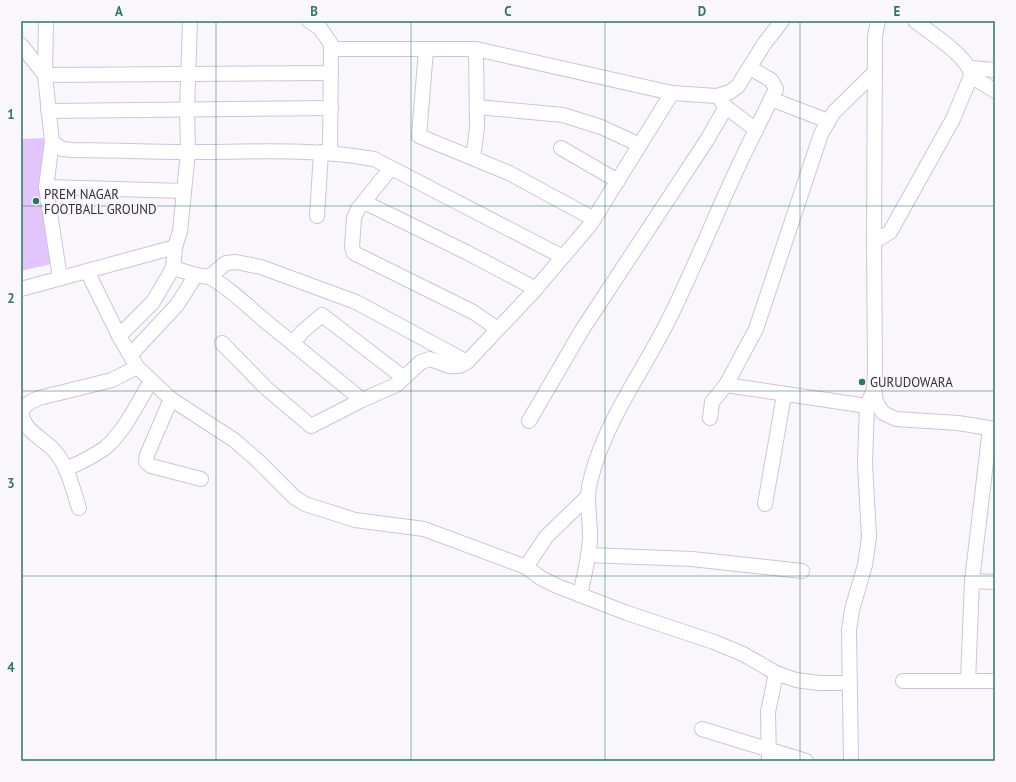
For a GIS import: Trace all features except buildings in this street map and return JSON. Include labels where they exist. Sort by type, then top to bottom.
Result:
[{"type":"street","points":[[46,21],[45,75],[52,142],[46,187],[60,278]]},
{"type":"street","points":[[119,336],[153,302],[173,268],[175,247],[180,231],[188,152],[187,109],[190,21]]},
{"type":"street","points":[[309,21],[320,28],[332,44],[331,108],[318,216]]},
{"type":"street","points":[[332,49],[476,49],[672,93],[717,96],[730,92],[738,86],[764,44],[782,21]]},
{"type":"street","points":[[878,21],[875,36],[874,389],[876,402],[883,413],[896,419],[993,428],[972,581],[968,681]]},
{"type":"street","points":[[915,21],[959,55],[971,72],[995,91]]},
{"type":"street","points":[[21,45],[45,75]]},
{"type":"street","points":[[473,158],[477,128],[476,49]]},
{"type":"street","points":[[426,50],[419,136],[509,173],[594,219]]},
{"type":"street","points":[[580,595],[588,555],[590,534],[587,497],[597,458],[607,434],[671,315],[738,165],[776,89],[771,80],[750,68]]},
{"type":"street","points":[[971,72],[995,70]]},
{"type":"street","points":[[710,418],[712,402],[726,385],[756,329],[821,134],[834,112],[875,72]]},
{"type":"street","points":[[874,242],[890,232],[953,119],[971,72]]},
{"type":"street","points":[[45,75],[331,73]]},
{"type":"street","points":[[222,343],[266,388],[311,426],[362,400],[396,385],[421,362],[430,359],[449,366],[459,366],[467,362],[536,289],[594,219],[672,93]]},
{"type":"street","points":[[717,96],[726,107],[756,130]]},
{"type":"street","points":[[771,99],[828,122]]},
{"type":"street","points":[[477,107],[563,115],[601,127],[640,146]]},
{"type":"street","points":[[529,421],[582,330],[707,140],[726,107]]},
{"type":"street","points":[[48,111],[331,108]]},
{"type":"street","points":[[52,142],[62,149],[325,153],[374,158],[563,257]]},
{"type":"street","points":[[561,148],[618,181]]},
{"type":"street","points":[[392,168],[364,202],[354,218],[352,247],[354,252],[473,312],[498,330]]},
{"type":"street","points":[[46,187],[184,191]]},
{"type":"street","points":[[364,202],[468,253],[536,289]]},
{"type":"street","points":[[21,289],[175,247]]},
{"type":"street","points":[[128,352],[136,350],[202,276],[226,263],[236,262],[268,269],[356,302],[467,362]]},
{"type":"street","points":[[173,268],[220,282],[362,400]]},
{"type":"street","points":[[87,271],[128,352],[137,367],[151,382],[171,399],[234,440],[256,459],[294,497],[305,504],[355,520],[424,529],[526,567],[541,578],[580,595],[627,613],[714,642],[743,654],[776,674],[796,680],[819,683],[849,683]]},
{"type":"street","points":[[293,343],[302,332],[322,315],[404,378]]},
{"type":"street","points":[[79,508],[66,469],[57,453],[27,426],[22,418],[23,409],[28,403],[39,398],[112,380],[137,367]]},
{"type":"street","points":[[66,469],[90,458],[116,437],[151,382]]},
{"type":"street","points":[[726,385],[867,406]]},
{"type":"street","points":[[851,761],[849,630],[852,610],[865,565],[869,537],[865,463],[867,406],[874,389]]},
{"type":"street","points":[[765,504],[784,394]]},
{"type":"street","points":[[171,399],[147,455],[146,462],[151,466],[200,479]]},
{"type":"street","points":[[526,567],[546,537],[587,497]]},
{"type":"street","points":[[588,555],[692,559],[802,571]]},
{"type":"street","points":[[972,581],[995,582]]},
{"type":"street","points":[[768,755],[768,712],[776,674]]},
{"type":"street","points":[[903,681],[995,681]]},
{"type":"street","points":[[702,730],[768,755],[806,761]]},
{"type":"shaded area","name":"PREM NAGAR FOOTBALL GROUND","points":[[48,138],[56,263],[21,271],[21,139]]},
{"type":"place","name":"PREM NAGAR FOOTBALL GROUND","points":[[36,201]]},
{"type":"place","name":"GURUDOWARA","points":[[862,382]]}]
